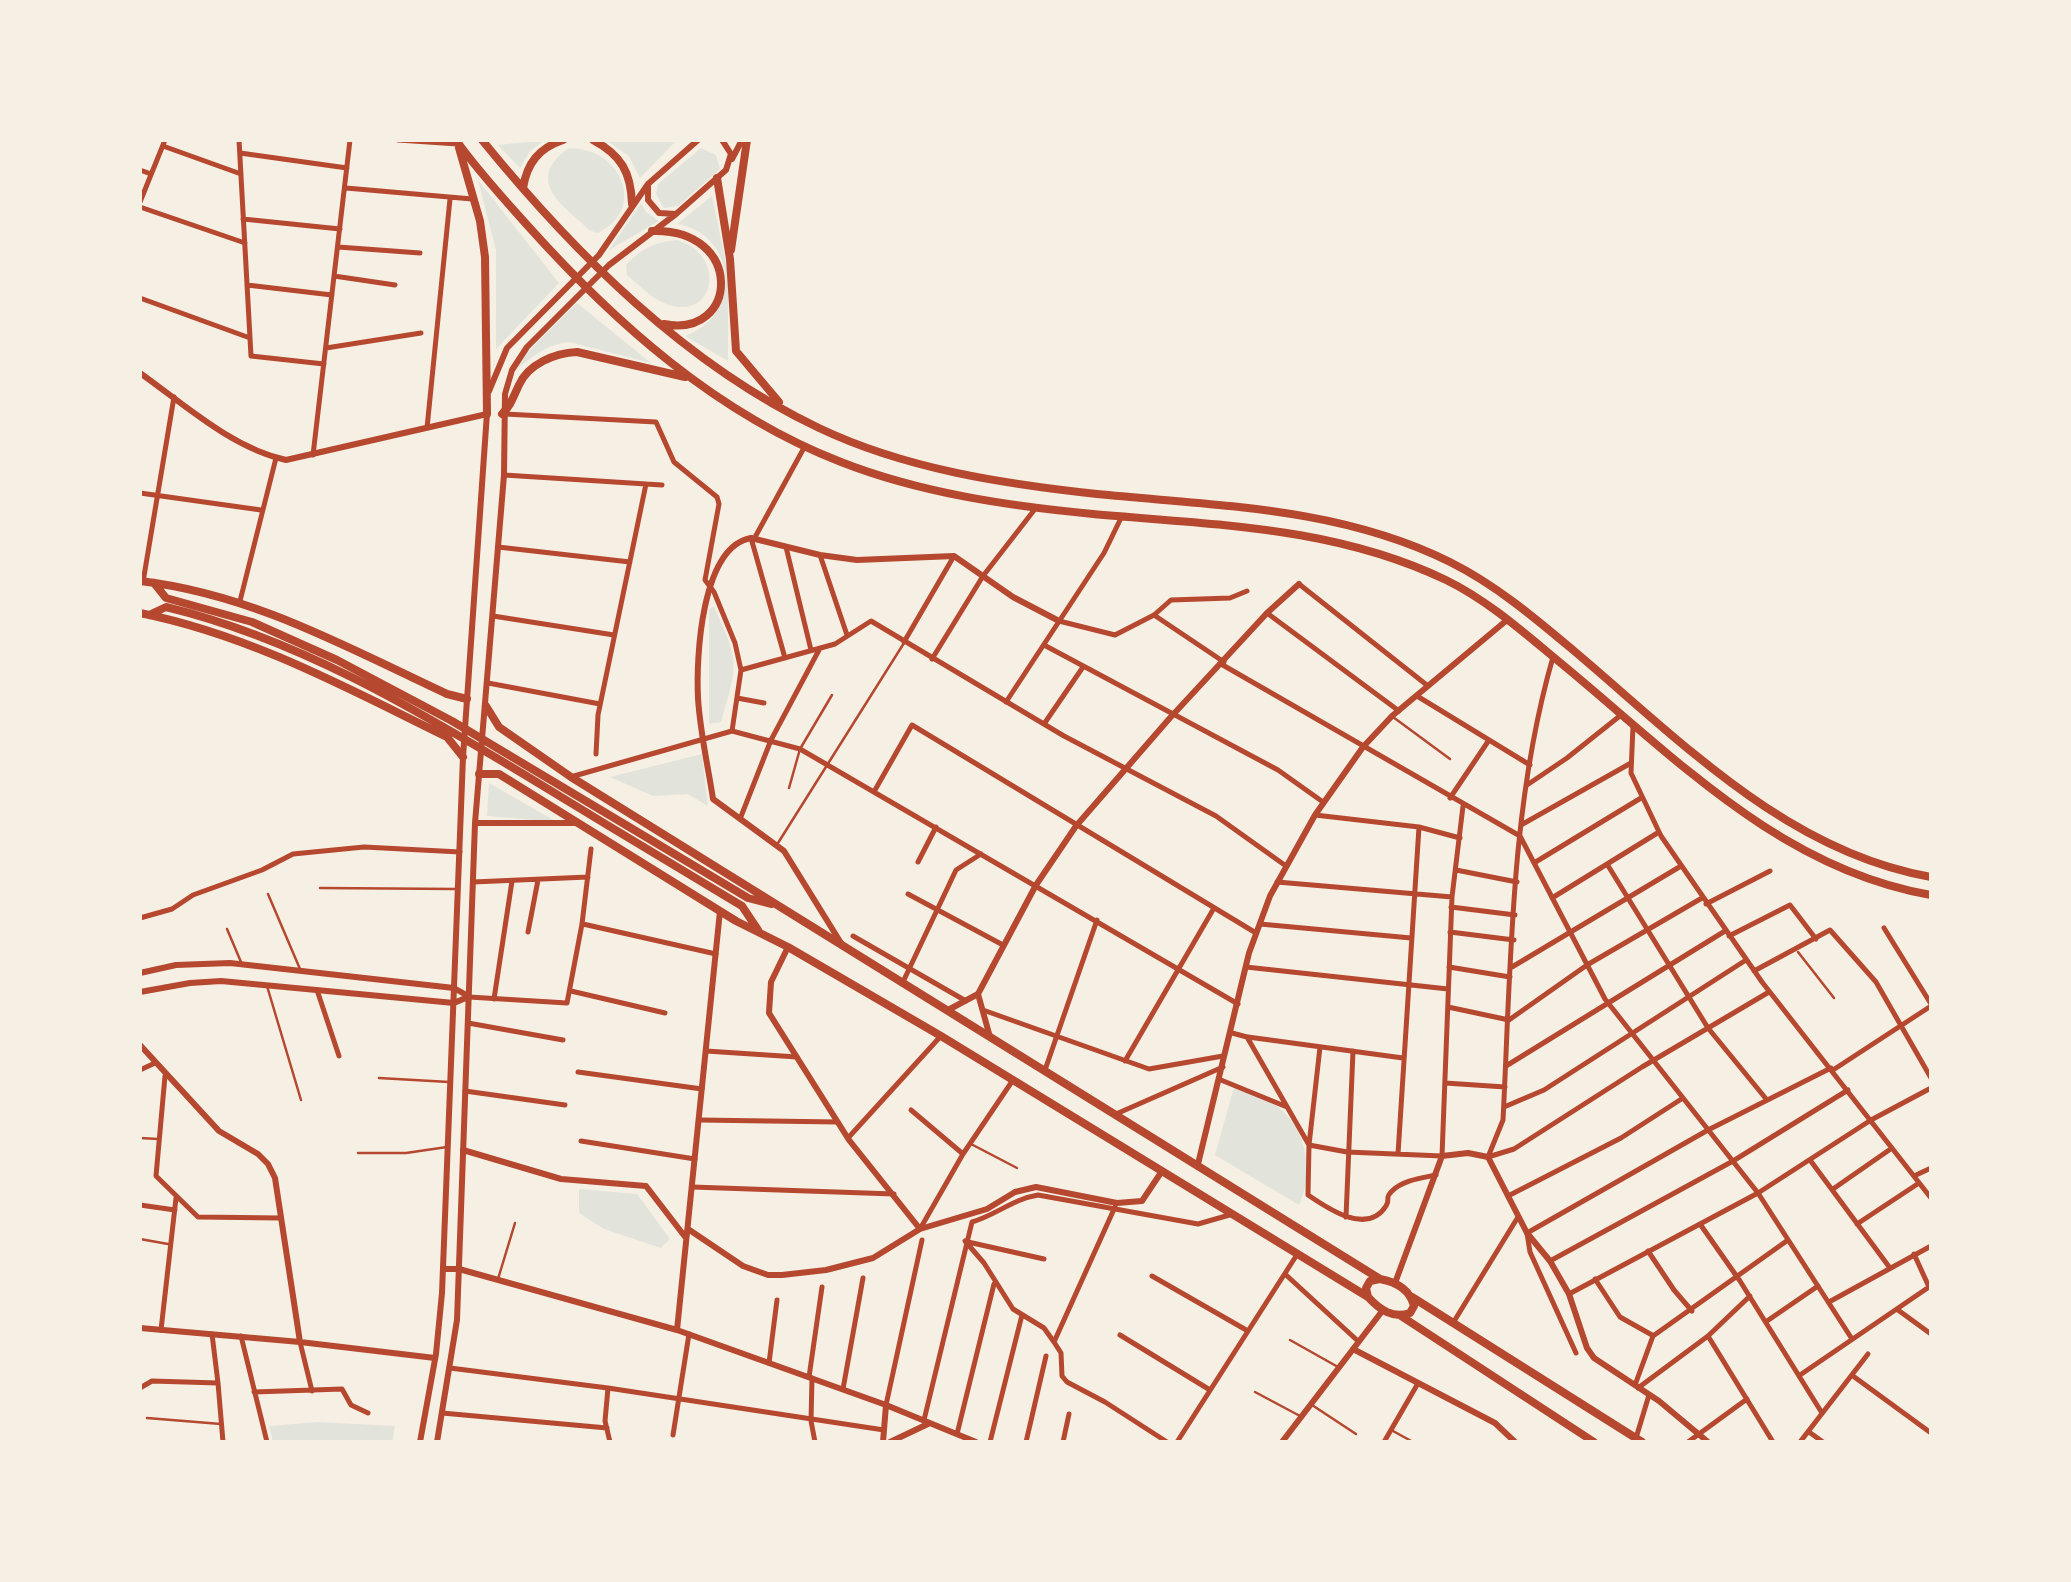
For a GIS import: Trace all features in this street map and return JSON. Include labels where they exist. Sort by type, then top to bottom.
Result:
[{"type":"main road","points":[[482,140],[571,240],[656,320],[786,410],[860,444],[960,473],[1056,489],[1297,513],[1356,527],[1424,550],[1470,572],[1504,595],[1788,824],[1881,866],[1931,877]]},
{"type":"main road","points":[[522,188],[525,171],[535,157],[546,146],[563,140]]},
{"type":"main road","points":[[593,140],[619,158],[628,171],[632,204]]},
{"type":"main road","points":[[730,259],[745,140]]},
{"type":"main road","points":[[457,142],[480,221],[485,257],[487,414]]},
{"type":"main road","points":[[457,142],[600,302],[692,378],[732,406],[805,446],[895,480],[1036,507],[1276,530],[1345,542],[1426,571],[1508,620],[1714,792],[1786,842],[1858,877],[1931,895]]},
{"type":"main road","points":[[717,178],[730,259],[736,351],[786,410]]},
{"type":"main road","points":[[652,231],[668,230],[694,237],[712,254],[721,285],[717,302],[706,318],[676,326],[656,320]]},
{"type":"main road","points":[[502,414],[514,402],[524,376],[535,366],[565,352],[692,378]]},
{"type":"main road","points":[[142,582],[190,588],[240,602],[308,628],[447,694],[467,699]]},
{"type":"main road","points":[[154,583],[166,602],[248,630],[331,667],[458,735],[742,906],[758,930]]},
{"type":"main road","points":[[144,614],[166,602],[252,622],[337,660],[452,721],[748,898],[775,905]]},
{"type":"main road","points":[[144,614],[210,630],[267,650],[447,737],[463,756]]},
{"type":"main road","points":[[486,706],[500,727],[571,777],[757,890],[901,985],[1394,1283],[1639,1440]]},
{"type":"main road","points":[[479,774],[499,774],[720,911],[941,1036],[1298,1253],[1384,1310],[1400,1316],[1594,1442]]},
{"type":"main road","points":[[1368,1298],[1366,1288],[1370,1281],[1380,1278]]},
{"type":"main road","points":[[1400,1316],[1410,1313],[1414,1306],[1412,1297]]},
{"type":"street","points":[[239,140],[251,356],[324,364]]},
{"type":"street","points":[[313,454],[350,140]]},
{"type":"street","points":[[398,140],[457,142]]},
{"type":"street","points":[[420,1442],[435,1358],[444,1269],[463,756],[492,380],[507,348],[598,256],[648,184],[698,140]]},
{"type":"street","points":[[722,140],[729,148],[731,160]]},
{"type":"street","points":[[437,1442],[450,1368],[459,1270],[475,824],[504,474],[502,414],[512,370],[527,347],[609,265],[717,178],[745,140]]},
{"type":"street","points":[[241,174],[164,143],[140,205],[244,244]]},
{"type":"street","points":[[240,153],[347,168]]},
{"type":"street","points":[[140,170],[151,174]]},
{"type":"street","points":[[648,184],[648,200],[654,210],[665,216],[676,214]]},
{"type":"street","points":[[345,188],[472,199]]},
{"type":"street","points":[[426,428],[450,199]]},
{"type":"street","points":[[243,219],[340,229]]},
{"type":"street","points":[[338,247],[420,253]]},
{"type":"street","points":[[334,276],[396,285]]},
{"type":"street","points":[[247,286],[332,296]]},
{"type":"street","points":[[140,298],[250,338]]},
{"type":"street","points":[[326,348],[421,333]]},
{"type":"street","points":[[140,373],[245,447],[286,460],[487,414]]},
{"type":"street","points":[[142,582],[174,397]]},
{"type":"street","points":[[502,414],[656,422],[674,462],[717,497],[705,580],[728,626],[741,670],[732,731]]},
{"type":"street","points":[[785,658],[753,539],[805,446]]},
{"type":"street","points":[[240,602],[276,458]]},
{"type":"street","points":[[504,474],[662,485]]},
{"type":"street","points":[[596,754],[600,704],[646,484]]},
{"type":"street","points":[[140,492],[261,510]]},
{"type":"street","points":[[932,659],[983,576],[1036,507]]},
{"type":"street","points":[[1006,702],[1104,553],[1122,516]]},
{"type":"street","points":[[844,948],[777,845],[712,799],[698,695],[708,589],[729,549],[742,540],[753,539],[820,556],[858,560],[954,556],[1013,598],[1059,621],[1115,635],[1154,615],[1171,600],[1230,598],[1247,590]]},
{"type":"street","points":[[786,546],[811,650]]},
{"type":"street","points":[[498,547],[630,562]]},
{"type":"street","points":[[477,555],[488,560],[498,557]]},
{"type":"street","points":[[820,556],[847,635]]},
{"type":"street","points":[[904,642],[954,556]]},
{"type":"street","points":[[948,1010],[978,994],[1036,886],[1076,826],[1173,715],[1299,584],[1428,686]]},
{"type":"street","points":[[474,596],[484,592],[494,598]]},
{"type":"street","points":[[1267,613],[1395,714]]},
{"type":"street","points":[[1154,615],[1222,663],[1520,836],[1609,1003],[1758,1193],[1852,1339]]},
{"type":"street","points":[[493,616],[614,635]]},
{"type":"street","points":[[741,670],[836,644],[872,620],[1044,724],[1216,816],[1286,866]]},
{"type":"street","points":[[1198,1164],[1256,933],[1277,882],[1315,815],[1363,747],[1395,714],[1508,620]]},
{"type":"street","points":[[1044,645],[1278,770],[1323,802]]},
{"type":"street","points":[[740,819],[771,740],[820,647]]},
{"type":"street","points":[[1553,656],[1538,710],[1521,825],[1503,1120],[1488,1156],[1527,1233],[1550,1261],[1569,1294],[1587,1348],[1602,1365],[1649,1395],[1708,1442]]},
{"type":"street","points":[[1044,724],[1083,667]]},
{"type":"street","points":[[488,683],[600,704]]},
{"type":"street","points":[[1416,696],[1530,765]]},
{"type":"street","points":[[737,698],[764,703]]},
{"type":"street","points":[[1527,785],[1622,714]]},
{"type":"street","points":[[1633,723],[1631,773],[1659,832],[1754,972],[1931,1198]]},
{"type":"street","points":[[874,792],[912,725],[1256,933]]},
{"type":"street","points":[[571,777],[732,731],[800,748],[1238,1004]]},
{"type":"street","points":[[465,734],[482,744]]},
{"type":"street","points":[[1450,798],[1489,740]]},
{"type":"street","points":[[1521,825],[1631,763]]},
{"type":"street","points":[[462,799],[470,796],[477,800]]},
{"type":"street","points":[[1534,863],[1642,798]]},
{"type":"street","points":[[1394,1283],[1442,1156],[1452,898],[1463,806]]},
{"type":"street","points":[[1315,815],[1419,828],[1460,838]]},
{"type":"street","points":[[475,824],[578,823]]},
{"type":"street","points":[[918,862],[936,828]]},
{"type":"street","points":[[1398,1154],[1419,828]]},
{"type":"street","points":[[1552,898],[1659,832]]},
{"type":"street","points":[[140,918],[172,909],[193,895],[262,870],[293,854],[364,847],[460,852]]},
{"type":"street","points":[[140,973],[191,964],[241,964],[454,988],[469,997],[567,1003],[591,849]]},
{"type":"street","points":[[901,985],[956,870],[981,854]]},
{"type":"street","points":[[1606,864],[1708,1028],[1767,1100]]},
{"type":"street","points":[[1512,967],[1681,866]]},
{"type":"street","points":[[1455,870],[1517,882]]},
{"type":"street","points":[[1448,1008],[1509,1020],[1587,964],[1704,901],[1770,871]]},
{"type":"street","points":[[473,882],[588,877]]},
{"type":"street","points":[[528,932],[538,880]]},
{"type":"street","points":[[494,999],[512,881]]},
{"type":"street","points":[[1277,882],[1452,898]]},
{"type":"street","points":[[908,894],[1003,945]]},
{"type":"street","points":[[1506,1066],[1668,966],[1727,933],[1790,905],[1816,940]]},
{"type":"street","points":[[1452,907],[1515,914]]},
{"type":"street","points":[[1125,1061],[1214,908]]},
{"type":"street","points":[[677,1330],[720,911]]},
{"type":"street","points":[[1046,1070],[1096,920]]},
{"type":"street","points":[[582,924],[716,954]]},
{"type":"street","points":[[1260,924],[1411,938]]},
{"type":"street","points":[[1527,1233],[1708,1130],[1832,1069],[1931,1005],[1884,928]]},
{"type":"street","points":[[1754,972],[1830,930],[1876,982],[1931,1078]]},
{"type":"street","points":[[1450,932],[1514,940]]},
{"type":"street","points":[[853,936],[966,1001]]},
{"type":"street","points":[[788,947],[771,982],[768,1013],[848,1138],[920,1229]]},
{"type":"street","points":[[1504,1107],[1544,1090],[1746,960]]},
{"type":"street","points":[[455,962],[470,963]]},
{"type":"street","points":[[1246,967],[1448,988]]},
{"type":"street","points":[[1449,967],[1512,977]]},
{"type":"street","points":[[140,992],[207,981],[454,1004],[469,997]]},
{"type":"street","points":[[317,990],[339,1056]]},
{"type":"street","points":[[571,991],[665,1013]]},
{"type":"street","points":[[1247,1036],[1309,1145],[1347,1152],[1488,1156],[1514,1149],[1769,992]]},
{"type":"street","points":[[978,994],[990,1036]]},
{"type":"street","points":[[983,1010],[1148,1069],[1226,1056]]},
{"type":"street","points":[[453,1022],[563,1040]]},
{"type":"street","points":[[1232,1034],[1403,1058]]},
{"type":"street","points":[[848,1138],[941,1036]]},
{"type":"street","points":[[140,1045],[219,1131],[268,1164],[275,1178],[300,1342],[312,1391]]},
{"type":"street","points":[[1320,1047],[1309,1145],[1308,1195],[1336,1215],[1369,1218],[1386,1206],[1394,1190],[1414,1179],[1436,1175]]},
{"type":"street","points":[[706,1051],[797,1057]]},
{"type":"street","points":[[1346,1217],[1353,1051]]},
{"type":"street","points":[[140,1070],[155,1063]]},
{"type":"street","points":[[1116,1114],[1224,1066]]},
{"type":"street","points":[[578,1072],[702,1089]]},
{"type":"street","points":[[166,1076],[156,1176],[198,1216],[282,1218]]},
{"type":"street","points":[[920,1229],[963,1154],[1013,1080]]},
{"type":"street","points":[[1220,1080],[1287,1107]]},
{"type":"street","points":[[1445,1083],[1505,1088]]},
{"type":"street","points":[[1569,1294],[1758,1193],[1871,1120],[1931,1088]]},
{"type":"street","points":[[1550,1261],[1733,1162],[1848,1090]]},
{"type":"street","points":[[465,1091],[566,1105]]},
{"type":"street","points":[[1508,1196],[1621,1138],[1683,1098]]},
{"type":"street","points":[[911,1110],[963,1154]]},
{"type":"street","points":[[699,1120],[838,1122]]},
{"type":"street","points":[[581,1141],[695,1159]]},
{"type":"street","points":[[1832,1190],[1892,1148]]},
{"type":"street","points":[[463,1150],[561,1179],[646,1186],[687,1234],[742,1266],[768,1275],[826,1270],[873,1258],[920,1229],[987,1209],[1015,1192],[1036,1187],[1198,1224],[1233,1214]]},
{"type":"street","points":[[1810,1160],[1890,1268]]},
{"type":"street","points":[[1857,1224],[1931,1168]]},
{"type":"street","points":[[890,1442],[927,1422],[972,1222],[989,1217],[1019,1198],[1038,1195],[1115,1206],[1142,1201],[1162,1171]]},
{"type":"street","points":[[692,1187],[896,1194]]},
{"type":"street","points":[[161,1330],[176,1196]]},
{"type":"street","points":[[140,1205],[175,1210]]},
{"type":"street","points":[[1054,1342],[1115,1206]]},
{"type":"street","points":[[1454,1323],[1518,1217]]},
{"type":"street","points":[[1700,1224],[1736,1274],[1822,1413]]},
{"type":"street","points":[[1527,1233],[1530,1252],[1576,1353]]},
{"type":"street","points":[[882,1442],[886,1405],[922,1240]]},
{"type":"street","points":[[1636,1387],[1653,1336],[1788,1240]]},
{"type":"street","points":[[966,1241],[1044,1259]]},
{"type":"street","points":[[966,1241],[1014,1309],[1044,1328],[1061,1353],[1062,1376],[1067,1382],[1168,1442]]},
{"type":"street","points":[[1829,1302],[1931,1246]]},
{"type":"street","points":[[1648,1251],[1692,1310]]},
{"type":"street","points":[[1177,1442],[1298,1253]]},
{"type":"street","points":[[1800,1375],[1930,1288],[1914,1254]]},
{"type":"street","points":[[444,1269],[498,1280],[677,1330],[886,1405],[976,1442]]},
{"type":"street","points":[[1285,1274],[1359,1342]]},
{"type":"street","points":[[1152,1276],[1248,1332]]},
{"type":"street","points":[[843,1389],[863,1278]]},
{"type":"street","points":[[1595,1279],[1620,1317],[1653,1336]]},
{"type":"street","points":[[956,1434],[995,1282]]},
{"type":"street","points":[[1766,1321],[1818,1286]]},
{"type":"street","points":[[815,1442],[810,1378],[822,1287]]},
{"type":"street","points":[[1636,1387],[1708,1336],[1750,1296]]},
{"type":"street","points":[[769,1363],[777,1300]]},
{"type":"street","points":[[1282,1442],[1384,1310]]},
{"type":"street","points":[[1898,1310],[1931,1334]]},
{"type":"street","points":[[990,1442],[1022,1315]]},
{"type":"street","points":[[140,1328],[435,1358]]},
{"type":"street","points":[[212,1334],[222,1442]]},
{"type":"street","points":[[672,1435],[689,1334]]},
{"type":"street","points":[[1120,1334],[1210,1390]]},
{"type":"street","points":[[241,1336],[267,1442]]},
{"type":"street","points":[[1708,1336],[1772,1442]]},
{"type":"street","points":[[1353,1349],[1494,1423],[1515,1442]]},
{"type":"street","points":[[1800,1442],[1868,1354]]},
{"type":"street","points":[[1026,1442],[1046,1356]]},
{"type":"street","points":[[450,1368],[884,1430]]},
{"type":"street","points":[[1852,1375],[1931,1432]]},
{"type":"street","points":[[140,1388],[152,1381],[218,1383]]},
{"type":"street","points":[[1384,1442],[1417,1385]]},
{"type":"street","points":[[254,1392],[342,1388],[351,1405],[368,1413]]},
{"type":"street","points":[[608,1388],[610,1442]]},
{"type":"street","points":[[1639,1440],[1649,1395]]},
{"type":"street","points":[[1688,1442],[1747,1400]]},
{"type":"street","points":[[442,1413],[607,1428]]},
{"type":"street","points":[[1063,1442],[1069,1414]]},
{"type":"street","points":[[1808,1431],[1823,1442]]},
{"type":"lane","points":[[777,845],[904,642]]},
{"type":"lane","points":[[789,788],[800,748],[832,694]]},
{"type":"lane","points":[[1395,714],[1450,759]]},
{"type":"lane","points":[[320,888],[458,889]]},
{"type":"lane","points":[[268,894],[301,970]]},
{"type":"lane","points":[[227,928],[241,964]]},
{"type":"lane","points":[[1797,950],[1834,998]]},
{"type":"lane","points":[[266,984],[301,1100]]},
{"type":"lane","points":[[379,1078],[451,1082]]},
{"type":"lane","points":[[140,1138],[160,1139]]},
{"type":"lane","points":[[970,1144],[1017,1168]]},
{"type":"lane","points":[[358,1152],[448,1147]]},
{"type":"lane","points":[[498,1280],[515,1223]]},
{"type":"lane","points":[[140,1240],[170,1244]]},
{"type":"lane","points":[[1290,1340],[1339,1368]]},
{"type":"lane","points":[[1255,1392],[1302,1416]]},
{"type":"lane","points":[[1311,1404],[1356,1434]]},
{"type":"lane","points":[[147,1418],[221,1424]]},
{"type":"lane","points":[[1391,1430],[1413,1442]]},
{"type":"shaded area","points":[[545,140],[530,151],[520,168],[498,145]]},
{"type":"shaded area","points":[[606,140],[677,140],[640,178],[629,156]]},
{"type":"shaded area","points":[[569,148],[603,158],[622,182],[622,210],[598,233],[560,202],[548,182],[549,171]]},
{"type":"shaded area","points":[[701,148],[716,155],[720,169],[678,206],[664,208],[656,194],[658,184]]},
{"type":"shaded area","points":[[478,180],[559,283],[496,349],[496,250]]},
{"type":"shaded area","points":[[712,196],[728,273],[728,361],[685,336],[705,325],[718,310],[725,292],[720,256],[710,241],[696,230],[677,224]]},
{"type":"shaded area","points":[[641,203],[659,221],[609,250]]},
{"type":"shaded area","points":[[677,240],[694,248],[705,260],[709,274],[708,287],[692,306],[677,307],[658,300],[627,275],[626,265],[643,251]]},
{"type":"shaded area","points":[[577,303],[651,363],[569,342],[547,348],[516,370],[527,353]]},
{"type":"shaded area","points":[[714,607],[734,664],[721,722],[709,724],[709,609]]},
{"type":"shaded area","points":[[702,754],[708,806],[688,794],[653,796],[610,777]]},
{"type":"shaded area","points":[[489,783],[557,822],[487,816]]},
{"type":"shaded area","points":[[1234,1087],[1272,1103],[1284,1112],[1300,1135],[1306,1178],[1299,1205],[1215,1155]]},
{"type":"shaded area","points":[[579,1189],[637,1194],[670,1239],[661,1248],[604,1229],[579,1213]]},
{"type":"shaded area","points":[[318,1422],[395,1426],[392,1442],[273,1442],[269,1426]]}]
